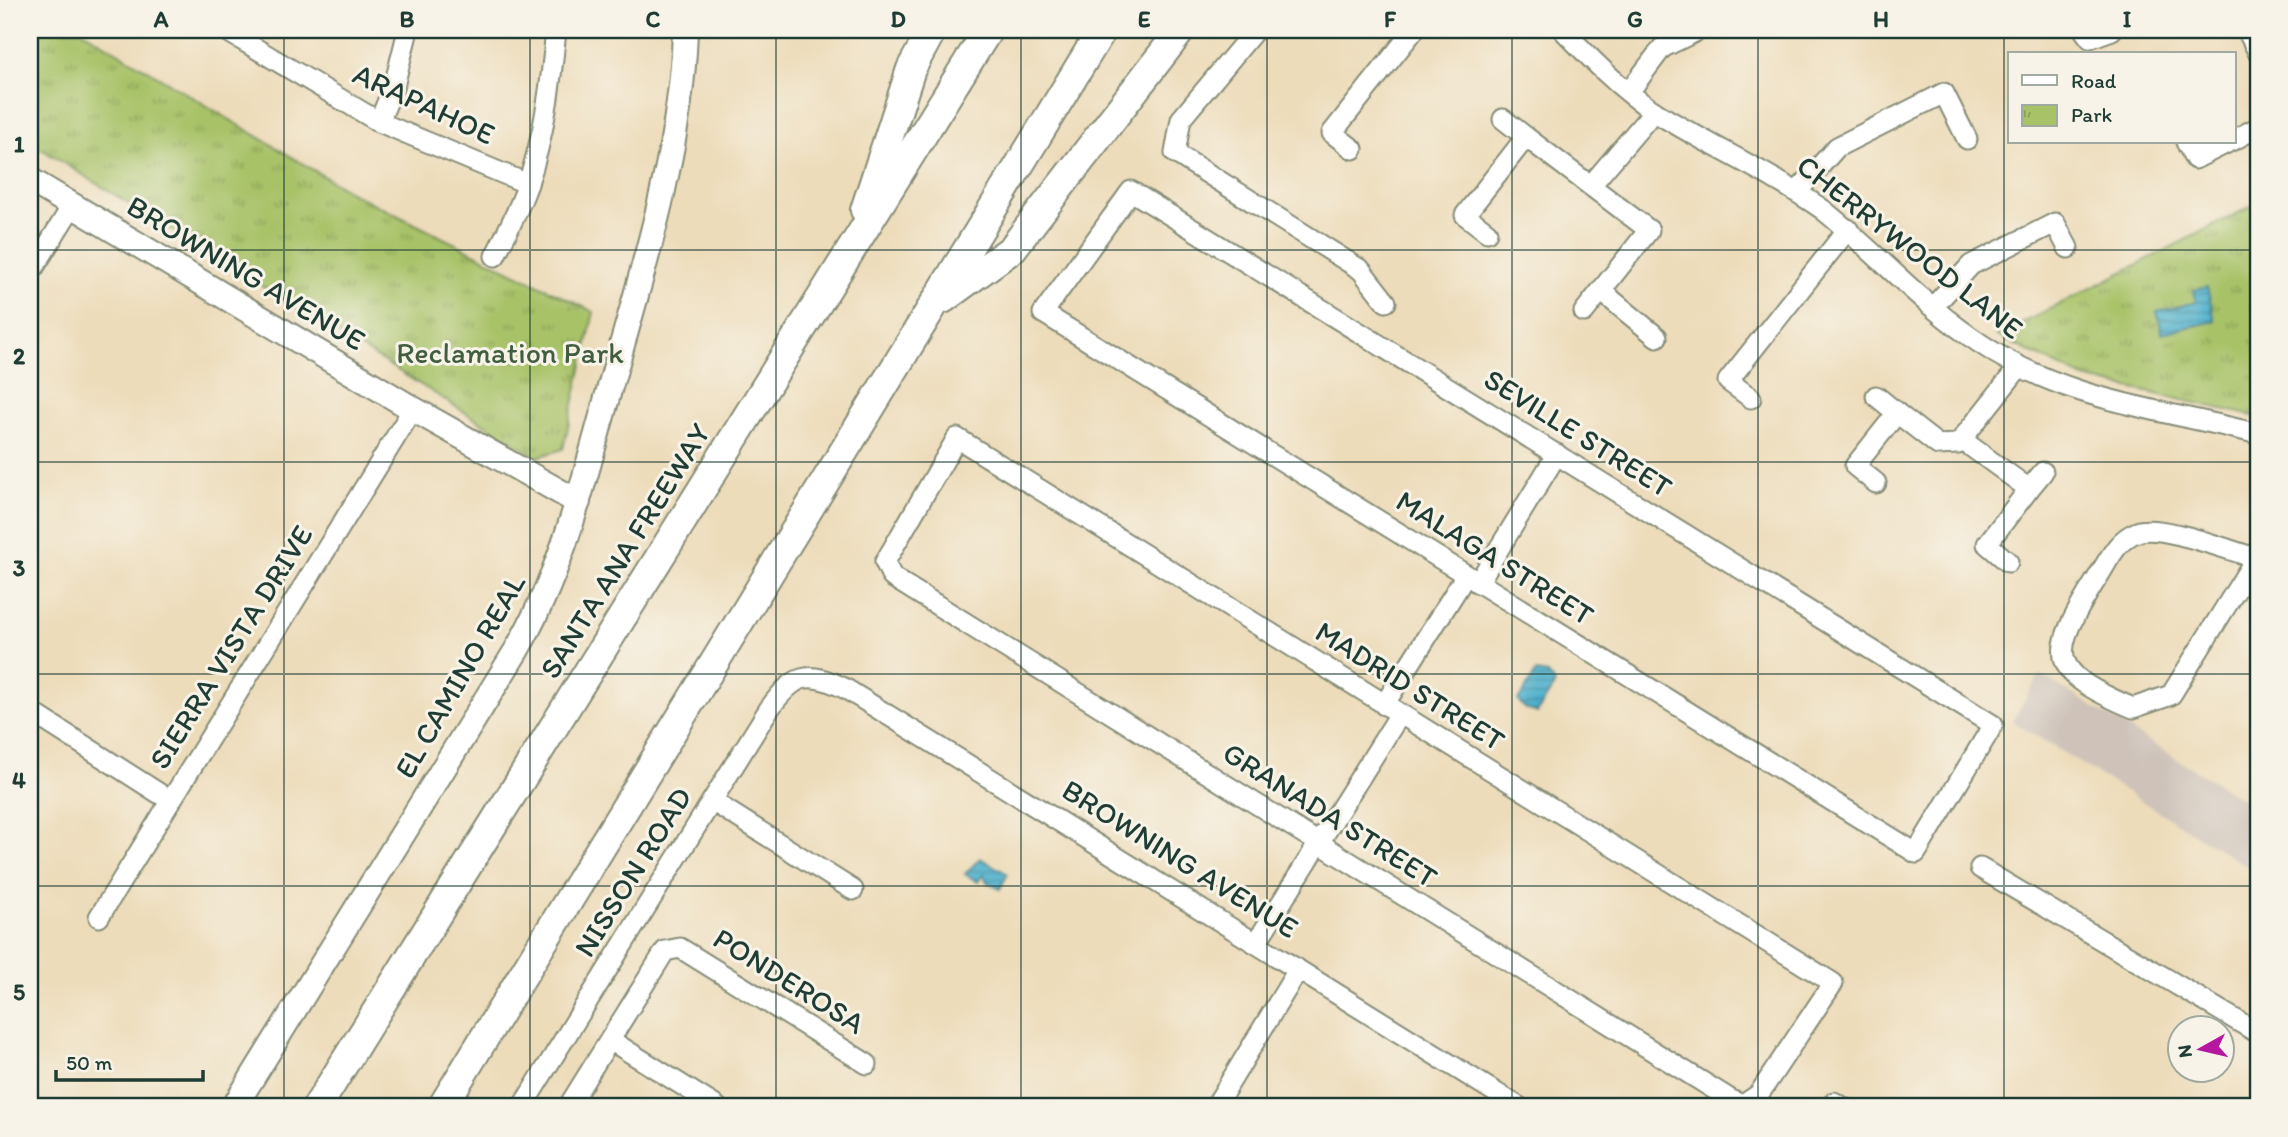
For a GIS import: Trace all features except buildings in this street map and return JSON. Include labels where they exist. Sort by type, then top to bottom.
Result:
[{"type":"highway","points":[[850,256],[911,69],[932,30]]},
{"type":"highway","name":"SANTA ANA FREEWAY","points":[[317,1107],[850,256],[988,30]]},
{"type":"highway","points":[[442,1107],[1102,30]]},
{"type":"highway","points":[[932,307],[1012,249],[1181,30]]},
{"type":"main road","name":"EL CAMINO REAL","points":[[234,1107],[536,616],[558,565],[633,307],[674,133],[684,63],[685,30]]},
{"type":"main road","name":"BROWNING AVENUE","points":[[30,180],[413,409],[578,502]]},
{"type":"street","name":"ARAPAHOE","points":[[225,30],[379,122],[528,184]]},
{"type":"street","points":[[379,122],[394,86],[408,30]]},
{"type":"street","points":[[495,256],[528,184],[552,73],[556,30]]},
{"type":"street","points":[[1255,30],[1181,119],[1175,153],[1361,270],[1386,302]]},
{"type":"street","points":[[1353,149],[1332,133],[1414,30]]},
{"type":"street","name":"CHERRYWOOD LANE","points":[[1563,30],[1629,92],[1654,111],[1797,192],[1848,229],[1979,344],[2019,367],[2082,394],[2258,434]]},
{"type":"street","points":[[1629,92],[1662,48],[1699,30]]},
{"type":"street","points":[[2084,30],[2090,38],[2112,30]]},
{"type":"street","points":[[2247,30],[2258,52]]},
{"type":"street","points":[[1797,192],[1837,147],[1944,93],[1967,139]]},
{"type":"street","points":[[1592,184],[1654,111]]},
{"type":"street","points":[[1503,119],[1572,175],[1592,184],[1649,230],[1584,312]]},
{"type":"street","points":[[2236,139],[2258,127]]},
{"type":"street","points":[[1487,232],[1465,215],[1526,137]]},
{"type":"street","points":[[2187,144],[2195,159],[2226,144]]},
{"type":"street","name":"MALAGA STREET","points":[[1131,191],[1043,313],[1916,853]]},
{"type":"street","name":"SEVILLE STREET","points":[[1131,191],[1993,725],[1916,853]]},
{"type":"street","points":[[30,274],[72,206]]},
{"type":"street","points":[[1934,306],[1971,265],[2054,223],[2068,248]]},
{"type":"street","points":[[1751,398],[1728,382],[1848,229]]},
{"type":"street","points":[[1601,290],[1657,337]]},
{"type":"street","points":[[1876,396],[1938,445],[1958,444],[2019,367]]},
{"type":"street","name":"SIERRA VISTA DRIVE","points":[[99,916],[413,409]]},
{"type":"street","points":[[1876,484],[1855,466],[1897,413]]},
{"type":"street","name":"GRANADA STREET","points":[[957,438],[885,562],[892,577],[1733,1101],[1742,1105],[1753,1101]]},
{"type":"street","name":"MADRID STREET","points":[[957,438],[1833,983],[1753,1101]]},
{"type":"street","points":[[1962,440],[2029,489]]},
{"type":"street","points":[[1256,943],[1320,844],[1392,710],[1472,579],[1557,454]]},
{"type":"street","points":[[2008,562],[1986,544],[2043,472]]},
{"type":"street","points":[[2139,531],[2163,532],[2257,557],[2171,695],[2133,708],[2099,694],[2071,674],[2061,653],[2067,626],[2120,542],[2139,531]]},
{"type":"street","name":"NISSON ROAD","points":[[522,1107],[769,709],[787,685],[803,677]]},
{"type":"street","name":"BROWNING AVENUE","points":[[803,677],[824,678],[846,689],[1256,943],[1497,1101],[1519,1107]]},
{"type":"street","points":[[30,711],[171,801]]},
{"type":"street","points":[[712,801],[853,890]]},
{"type":"street","points":[[1980,867],[2258,1033]]},
{"type":"street","name":"PONDEROSA","points":[[610,1040],[664,950],[680,948],[867,1064]]},
{"type":"street","points":[[1215,1107],[1298,970]]},
{"type":"street","points":[[568,1107],[610,1040],[718,1107]]},
{"type":"shaded area","points":[[2040,674],[2258,809],[2258,873],[2012,721]]},
{"type":"green space","name":"Reclamation Park","points":[[30,30],[81,30],[350,192],[594,312],[563,449],[537,457],[30,142]]},
{"type":"green space","points":[[2258,203],[2258,417],[2084,378],[1997,336]]},
{"type":"water","points":[[2207,287],[2215,321],[2162,333],[2157,312],[2196,302],[2194,290]]},
{"type":"water","points":[[1536,672],[1547,674],[1555,684],[1537,713],[1525,709],[1518,701]]},
{"type":"water","points":[[980,858],[1008,874],[1000,889],[987,882],[984,875],[978,882],[965,874]]}]
